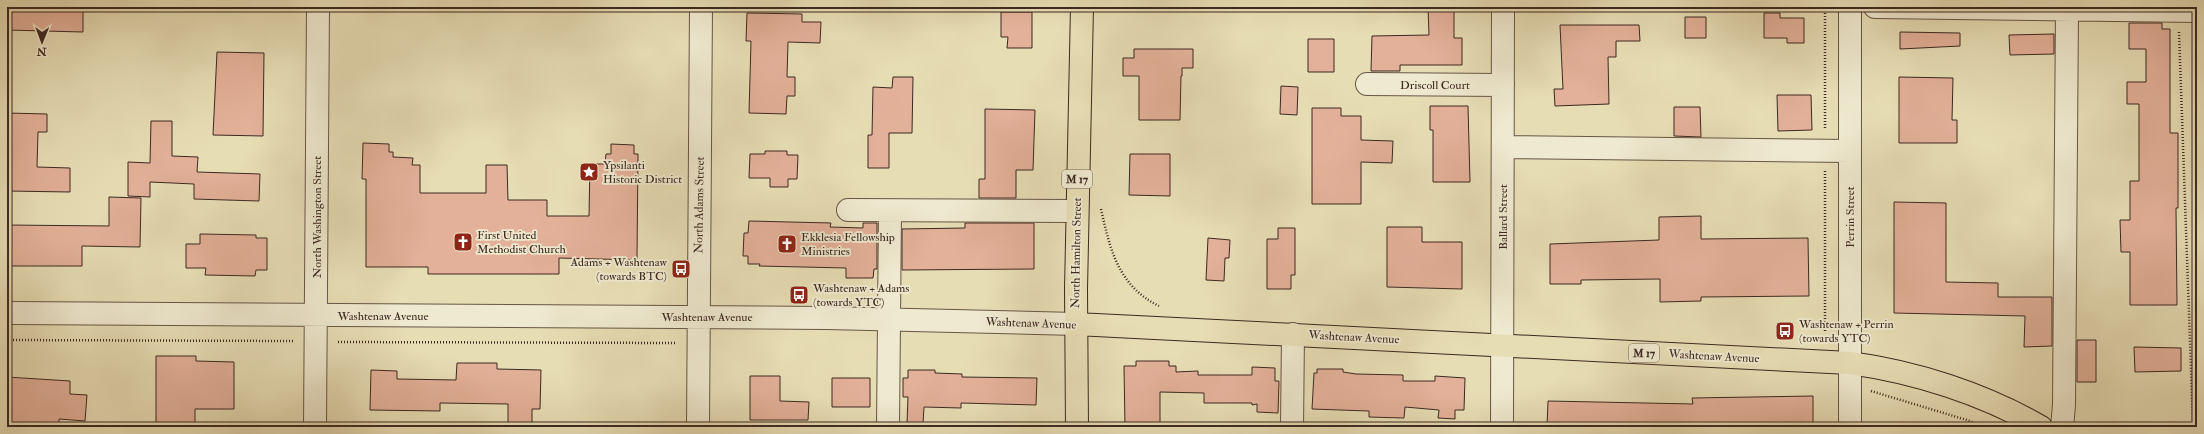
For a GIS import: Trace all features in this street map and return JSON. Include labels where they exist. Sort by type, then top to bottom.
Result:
[{"type":"main road","name":"North Hamilton Street","points":[[1076,427],[1077,211],[1082,7]]},
{"type":"main road","name":"Washtenaw Avenue","points":[[1076,324],[1850,363],[1876,366],[1927,380],[1978,397],[2041,427]]},
{"type":"street","name":"North Washington Street","points":[[315,427],[318,7]]},
{"type":"street","name":"North Adams Street","points":[[698,427],[701,7]]},
{"type":"street","name":"Ballard Street","points":[[1502,427],[1503,7]]},
{"type":"street","name":"Perrin Street","points":[[1850,7],[1850,427]]},
{"type":"street","points":[[1874,7],[2188,10]]},
{"type":"street","points":[[2062,427],[2064,405],[2067,10]]},
{"type":"street","name":"Driscoll Court","points":[[1367,84],[1503,85]]},
{"type":"street","points":[[1503,147],[1850,151]]},
{"type":"street","points":[[848,210],[1077,211]]},
{"type":"street","points":[[888,427],[890,211]]},
{"type":"street","name":"Washtenaw Avenue","points":[[7,313],[698,316],[1076,324]]},
{"type":"street","points":[[1292,427],[1293,334]]},
{"type":"path","points":[[2188,10],[2193,427]]},
{"type":"path","points":[[7,340],[679,343]]},
{"type":"path","points":[[1871,391],[1970,421],[1983,427]]},
{"type":"building","points":[[7,7],[83,7],[83,32],[7,30]]},
{"type":"building","points":[[1428,7],[1454,7],[1454,38],[1462,38],[1462,65],[1400,65],[1400,71],[1371,71],[1372,36],[1429,35]]},
{"type":"building","points":[[1001,12],[1032,12],[1032,48],[1007,48],[1008,37],[1001,37]]},
{"type":"building","points":[[747,13],[802,14],[802,22],[821,22],[820,43],[788,42],[787,77],[795,77],[795,96],[787,96],[786,114],[749,113],[751,41],[746,41]]},
{"type":"building","points":[[1764,13],[1780,13],[1780,18],[1804,18],[1804,43],[1787,43],[1787,38],[1764,38]]},
{"type":"building","points":[[1685,17],[1706,17],[1706,38],[1685,38]]},
{"type":"building","points":[[2129,23],[2162,23],[2162,29],[2170,29],[2170,133],[2178,133],[2178,208],[2176,208],[2177,305],[2130,305],[2130,252],[2121,252],[2120,220],[2130,220],[2130,181],[2139,181],[2139,104],[2127,104],[2127,82],[2146,82],[2146,49],[2129,49]]},
{"type":"building","points":[[1560,25],[1639,25],[1640,41],[1616,41],[1616,57],[1608,57],[1609,104],[1555,106],[1554,89],[1563,89]]},
{"type":"building","points":[[1900,32],[1960,33],[1960,46],[1900,49]]},
{"type":"building","points":[[2054,34],[2054,54],[2010,55],[2009,35]]},
{"type":"building","points":[[1308,39],[1334,39],[1334,72],[1308,72]]},
{"type":"building","points":[[1134,49],[1193,49],[1193,68],[1182,68],[1180,120],[1139,120],[1139,76],[1123,76],[1123,58],[1134,58]]},
{"type":"building","points":[[217,52],[264,53],[263,136],[213,135]]},
{"type":"building","points":[[893,77],[913,77],[912,133],[889,133],[889,168],[868,168],[868,135],[872,135],[873,87],[892,88]]},
{"type":"building","points":[[1899,77],[1953,78],[1952,120],[1957,120],[1957,143],[1899,143]]},
{"type":"building","points":[[1281,86],[1298,87],[1297,115],[1280,114]]},
{"type":"building","points":[[1777,95],[1811,95],[1812,130],[1778,131]]},
{"type":"building","points":[[1430,106],[1468,106],[1470,182],[1433,182],[1433,130],[1430,130]]},
{"type":"building","points":[[1674,107],[1700,107],[1701,137],[1674,136]]},
{"type":"building","points":[[1312,108],[1341,108],[1341,116],[1361,116],[1361,140],[1393,141],[1392,163],[1361,162],[1361,204],[1312,204]]},
{"type":"building","points":[[985,109],[1035,110],[1033,170],[1016,170],[1016,198],[979,198],[979,179],[985,179]]},
{"type":"building","points":[[7,113],[47,114],[47,132],[38,132],[37,167],[70,168],[70,192],[7,191]]},
{"type":"building","points":[[151,121],[172,121],[172,156],[198,157],[197,172],[260,174],[259,201],[194,199],[194,184],[150,182],[150,197],[128,196],[128,162],[150,163]]},
{"type":"building","points":[[363,143],[389,144],[389,152],[393,152],[393,157],[413,158],[412,165],[420,165],[420,193],[486,193],[486,165],[507,165],[508,200],[547,200],[547,216],[589,216],[590,164],[605,164],[606,154],[611,154],[611,144],[634,145],[634,154],[638,154],[637,260],[559,258],[559,274],[428,274],[428,267],[366,267],[366,179],[362,179]]},
{"type":"building","points":[[765,151],[787,151],[787,155],[798,155],[797,179],[788,179],[788,187],[770,187],[770,178],[749,178],[750,154],[765,154]]},
{"type":"building","points":[[1130,154],[1170,154],[1170,196],[1129,195]]},
{"type":"building","points":[[109,197],[141,198],[140,247],[82,246],[82,266],[7,266],[7,225],[109,226]]},
{"type":"building","points":[[1894,202],[1946,203],[1946,282],[1998,283],[1998,297],[2052,297],[2052,346],[2024,347],[2025,316],[1894,313]]},
{"type":"building","points":[[1701,216],[1701,239],[1808,238],[1809,296],[1701,297],[1701,301],[1660,302],[1660,279],[1581,280],[1581,284],[1550,284],[1550,244],[1659,240],[1659,217]]},
{"type":"building","name":"Ekklesia Fellowship Ministries","points":[[749,221],[831,223],[830,227],[863,228],[863,223],[877,223],[877,269],[874,269],[873,278],[846,278],[846,268],[759,266],[760,264],[748,264],[748,256],[743,256],[744,233],[748,233]]},
{"type":"building","points":[[965,223],[1034,223],[1034,269],[902,270],[902,229],[965,228]]},
{"type":"building","points":[[1387,227],[1422,227],[1422,242],[1462,242],[1462,289],[1387,287]]},
{"type":"building","points":[[1278,228],[1295,228],[1295,275],[1291,275],[1291,289],[1267,289],[1267,239],[1278,239]]},
{"type":"building","points":[[200,234],[256,235],[256,238],[267,238],[267,270],[256,270],[255,276],[205,275],[206,268],[186,268],[186,244],[200,244]]},
{"type":"building","points":[[1208,238],[1230,240],[1229,258],[1225,258],[1224,281],[1206,280]]},
{"type":"building","points":[[2077,340],[2096,340],[2096,382],[2077,382]]},
{"type":"building","points":[[2134,347],[2181,348],[2181,371],[2135,372]]},
{"type":"building","points":[[156,356],[196,356],[196,361],[234,362],[234,409],[195,409],[195,427],[156,427]]},
{"type":"building","points":[[1136,361],[1169,361],[1169,366],[1176,366],[1176,372],[1198,371],[1198,375],[1252,375],[1252,367],[1275,368],[1275,381],[1279,381],[1278,413],[1257,412],[1257,404],[1252,405],[1252,403],[1204,403],[1204,393],[1160,392],[1160,427],[1125,427],[1124,366],[1136,366]]},
{"type":"building","points":[[457,363],[497,363],[497,369],[541,370],[540,409],[532,409],[532,427],[508,427],[508,404],[440,403],[440,411],[370,410],[371,370],[397,371],[397,379],[456,380]]},
{"type":"building","points":[[1317,369],[1343,369],[1343,372],[1356,374],[1403,375],[1403,381],[1435,381],[1435,376],[1465,378],[1464,410],[1455,410],[1455,419],[1438,418],[1439,410],[1405,407],[1404,418],[1369,417],[1369,411],[1312,409],[1314,373],[1317,373]]},
{"type":"building","points":[[908,370],[935,370],[935,373],[962,374],[962,377],[1037,378],[1036,405],[961,403],[961,408],[924,407],[923,423],[907,423],[908,397],[903,397],[903,378],[908,378]]},
{"type":"building","points":[[750,376],[780,376],[780,401],[809,402],[808,420],[750,420]]},
{"type":"building","points":[[7,377],[70,381],[70,394],[87,395],[85,421],[59,419],[59,427],[7,427]]},
{"type":"building","points":[[832,378],[870,378],[870,407],[832,407]]},
{"type":"building","points":[[1813,396],[1813,427],[1547,427],[1548,401],[1693,404],[1692,398]]},
{"type":"place","name":"Ypsilanti Historic District","points":[[589,172]]},
{"type":"place","name":"First United Methodist Church","points":[[463,242]]},
{"type":"place","name":"Ekklesia Fellowship Ministries","points":[[787,244]]},
{"type":"place","name":"Adams + Washtenaw (towards BTC)","points":[[681,269]]},
{"type":"place","name":"Washtenaw + Adams (towards YTC)","points":[[799,295]]},
{"type":"place","name":"Washtenaw + Perrin (towards YTC)","points":[[1785,331]]}]
